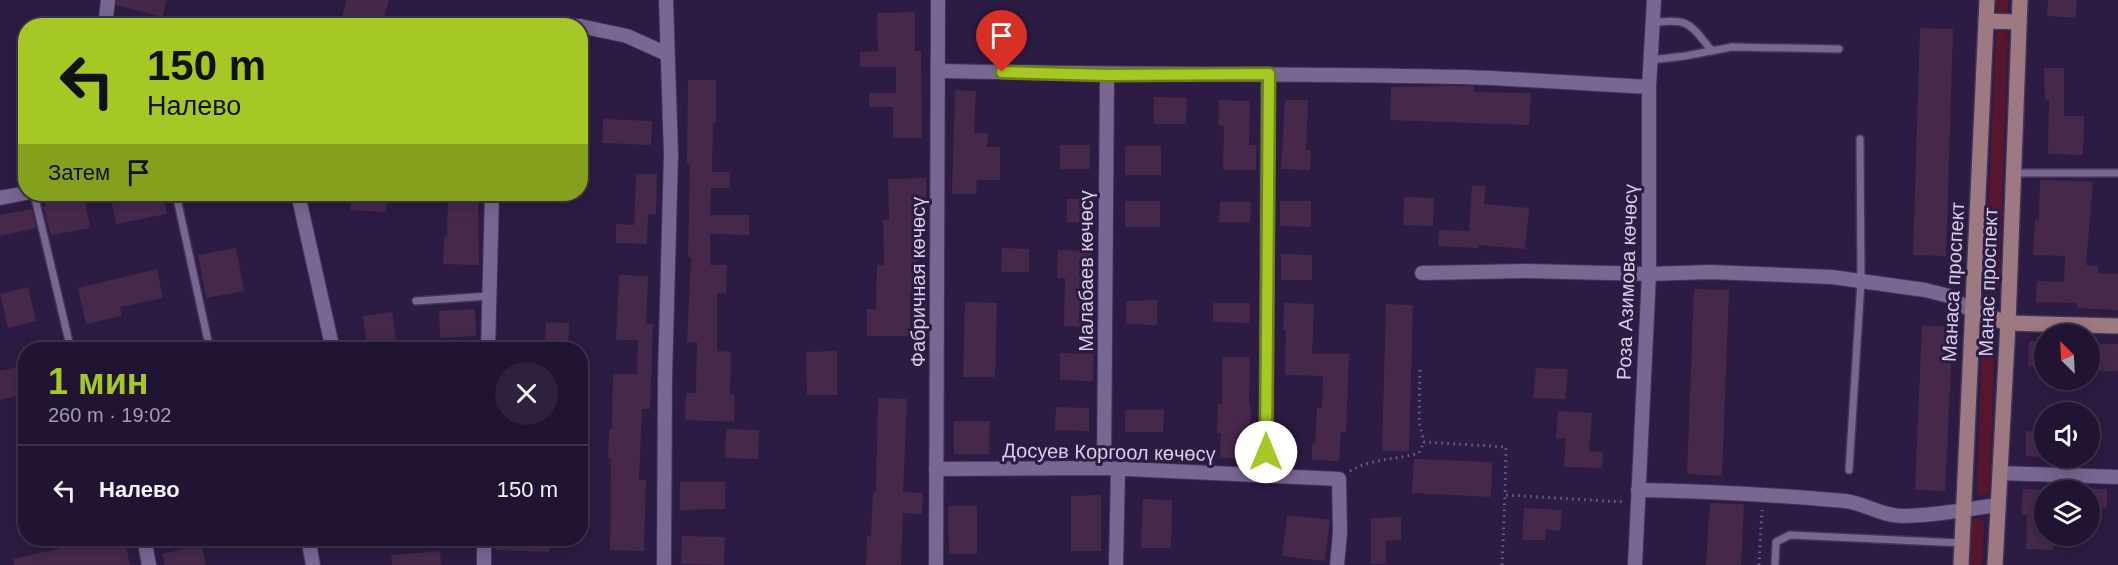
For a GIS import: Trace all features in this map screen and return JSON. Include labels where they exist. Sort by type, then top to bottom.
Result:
[{"type":"main road","name":"Манаса проспект","points":[[1961,565],[1987,0]]},
{"type":"main road","name":"Манас проспект","points":[[1995,565],[2008,322],[2020,0]]},
{"type":"main road","points":[[1986,21],[2019,22]]},
{"type":"main road","points":[[1973,312],[2008,322],[2118,326]]},
{"type":"street","points":[[106,18],[108,0]]},
{"type":"street","points":[[664,565],[665,377],[671,154],[666,0]]},
{"type":"street","name":"Фабричная көчөсү","points":[[936,565],[939,0]]},
{"type":"street","name":"Роза Азимова көчөсү","points":[[1635,565],[1649,274],[1649,87],[1654,0]]},
{"type":"street","points":[[588,28],[627,36],[667,54]]},
{"type":"street","points":[[939,71],[1466,78],[1649,87]]},
{"type":"street","points":[[1266,475],[1269,74]]},
{"type":"street","name":"Малабаев көчөсү","points":[[1107,75],[1111,468],[1116,565]]},
{"type":"street","points":[[0,198],[18,195]]},
{"type":"street","points":[[300,201],[331,342]]},
{"type":"street","points":[[488,342],[492,201]]},
{"type":"street","points":[[1422,273],[1710,272],[1832,277],[1948,296],[1973,312]]},
{"type":"street","name":"Досуев Коргоол көчөсү","points":[[936,469],[1111,468],[1340,479]]},
{"type":"street","points":[[2000,473],[2118,477]]},
{"type":"street","points":[[1337,565],[1341,533],[1340,479]]},
{"type":"street","points":[[1638,496],[1742,493],[1848,501],[1876,511],[1901,516],[1998,505]]},
{"type":"street","points":[[145,546],[149,565]]},
{"type":"street","points":[[309,546],[313,565]]},
{"type":"street","points":[[484,546],[484,565]]},
{"type":"lane","points":[[1653,22],[1674,19],[1685,22],[1694,28],[1712,51]]},
{"type":"lane","points":[[1651,60],[1732,47],[1839,49]]},
{"type":"lane","points":[[1849,470],[1861,281],[1860,139]]},
{"type":"lane","points":[[2013,173],[2118,173]]},
{"type":"lane","points":[[36,201],[69,342]]},
{"type":"lane","points":[[178,201],[208,342]]},
{"type":"lane","points":[[416,301],[489,297]]},
{"type":"lane","points":[[1775,565],[1776,542],[1790,534],[1962,543]]},
{"type":"path","points":[[1340,479],[1367,462],[1419,453],[1424,442],[1419,421],[1420,370]]},
{"type":"path","points":[[1424,442],[1506,447],[1502,565]]},
{"type":"path","points":[[1505,495],[1638,496]]},
{"type":"path","points":[[1759,565],[1762,496]]},
{"type":"shaded area","points":[[1996,0],[2008,0],[2008,9],[2003,14],[1997,13]]},
{"type":"shaded area","points":[[2004,31],[2008,35],[1999,288],[1996,293],[1991,294],[1985,291],[1996,34]]},
{"type":"shaded area","points":[[1986,335],[1992,335],[1995,339],[1989,493],[1980,496],[1977,491],[1982,339]]},
{"type":"shaded area","points":[[1982,518],[1984,523],[1982,565],[1969,565],[1971,521]]},
{"type":"building","points":[[117,0],[167,0],[162,17],[116,5]]},
{"type":"building","points":[[347,0],[389,0],[383,18],[341,18]]},
{"type":"building","points":[[2048,0],[2077,0],[2076,18],[2047,16]]},
{"type":"building","points":[[915,12],[915,51],[921,51],[922,138],[893,138],[893,107],[869,107],[869,93],[896,93],[896,67],[860,67],[860,52],[878,51],[877,13]]},
{"type":"building","points":[[1920,28],[1953,29],[1946,256],[1913,255]]},
{"type":"building","points":[[2044,68],[2064,68],[2064,116],[2084,116],[2083,155],[2048,154],[2049,100],[2045,100]]},
{"type":"building","points":[[688,80],[716,80],[716,123],[713,123],[712,172],[730,172],[730,188],[711,188],[710,215],[749,215],[749,235],[710,234],[710,265],[727,265],[726,294],[717,293],[717,351],[731,352],[730,394],[735,395],[734,422],[685,420],[686,393],[696,393],[697,342],[687,342],[691,257],[688,257],[690,164],[687,164]]},
{"type":"building","points":[[1474,86],[1474,92],[1531,93],[1529,125],[1390,120],[1391,87]]},
{"type":"building","points":[[955,90],[976,91],[974,133],[988,133],[987,147],[1000,147],[1000,180],[977,180],[976,194],[952,194]]},
{"type":"building","points":[[1154,97],[1187,98],[1186,124],[1154,124]]},
{"type":"building","points":[[1219,100],[1250,101],[1249,145],[1256,145],[1256,170],[1223,170],[1224,126],[1218,125]]},
{"type":"building","points":[[1285,100],[1308,100],[1306,150],[1311,150],[1310,170],[1281,169]]},
{"type":"building","points":[[603,119],[652,121],[651,145],[602,143]]},
{"type":"building","points":[[1060,145],[1090,145],[1090,169],[1060,169]]},
{"type":"building","points":[[1125,146],[1161,146],[1161,175],[1125,175]]},
{"type":"building","points":[[636,174],[657,174],[656,214],[648,214],[647,244],[616,243],[616,224],[634,225]]},
{"type":"building","points":[[926,178],[927,215],[921,215],[922,247],[918,247],[917,292],[910,292],[910,336],[867,336],[867,309],[876,309],[877,265],[884,265],[883,220],[889,220],[888,179]]},
{"type":"building","points":[[2040,180],[2093,182],[2086,265],[2098,266],[2098,273],[2118,274],[2118,310],[2077,308],[2077,303],[2036,302],[2037,281],[2064,282],[2065,256],[2033,255],[2035,219],[2039,220]]},
{"type":"building","points":[[1472,186],[1486,186],[1484,204],[1529,208],[1525,249],[1479,245],[1479,248],[1438,246],[1439,230],[1469,231]]},
{"type":"building","points":[[1404,197],[1434,198],[1433,226],[1403,225]]},
{"type":"building","points":[[1067,199],[1095,199],[1094,223],[1067,222]]},
{"type":"building","points":[[45,201],[85,201],[90,228],[51,235],[43,207],[46,206]]},
{"type":"building","points":[[111,201],[164,201],[167,214],[116,224]]},
{"type":"building","points":[[351,201],[387,201],[386,212],[350,210]]},
{"type":"building","points":[[448,201],[478,201],[479,265],[443,264],[444,237],[447,237]]},
{"type":"building","points":[[1125,201],[1160,201],[1160,227],[1125,227]]},
{"type":"building","points":[[1280,201],[1311,201],[1311,227],[1280,226]]},
{"type":"building","points":[[1220,202],[1251,202],[1250,222],[1219,222]]},
{"type":"building","points":[[32,209],[36,228],[0,236],[0,215]]},
{"type":"building","points":[[236,248],[244,291],[206,298],[198,255]]},
{"type":"building","points":[[1002,248],[1029,249],[1029,272],[1001,272]]},
{"type":"building","points":[[1058,250],[1092,251],[1091,327],[1064,326],[1065,278],[1057,278]]},
{"type":"building","points":[[1281,254],[1312,255],[1312,280],[1281,280]]},
{"type":"building","points":[[157,269],[163,298],[120,307],[122,316],[86,324],[78,288]]},
{"type":"building","points":[[619,275],[648,276],[646,324],[653,324],[650,409],[642,409],[639,480],[646,480],[644,551],[610,550],[611,458],[608,458],[609,429],[612,429],[613,374],[637,374],[638,340],[616,340]]},
{"type":"building","points":[[28,287],[36,321],[8,328],[0,294]]},
{"type":"building","points":[[1694,289],[1729,290],[1722,476],[1687,474]]},
{"type":"building","points":[[1157,300],[1157,325],[1126,324],[1126,301]]},
{"type":"building","points":[[965,302],[997,303],[995,377],[963,377]]},
{"type":"building","points":[[1213,303],[1250,303],[1250,323],[1213,322]]},
{"type":"building","points":[[1284,303],[1314,304],[1312,354],[1349,354],[1346,432],[1341,432],[1339,461],[1312,460],[1317,408],[1322,408],[1323,376],[1285,375]]},
{"type":"building","points":[[1386,304],[1413,305],[1409,451],[1382,451]]},
{"type":"building","points":[[475,309],[476,336],[440,338],[439,311]]},
{"type":"building","points":[[392,312],[396,340],[367,342],[363,316]]},
{"type":"building","points":[[546,322],[569,323],[568,342],[545,342]]},
{"type":"building","points":[[1922,325],[1953,327],[1945,491],[1915,490]]},
{"type":"building","points":[[2029,341],[2034,341],[2034,366],[2028,366]]},
{"type":"building","points":[[2100,344],[2118,344],[2118,371],[2100,371]]},
{"type":"building","points":[[837,351],[837,395],[807,395],[806,352]]},
{"type":"building","points":[[1060,353],[1094,354],[1093,381],[1060,380]]},
{"type":"building","points":[[1222,357],[1250,357],[1249,404],[1251,405],[1248,459],[1220,458],[1221,433],[1217,433],[1218,404],[1222,404]]},
{"type":"building","points":[[18,367],[18,396],[0,400],[0,371]]},
{"type":"building","points":[[1536,368],[1568,369],[1565,399],[1533,398]]},
{"type":"building","points":[[878,398],[907,399],[903,492],[923,493],[922,514],[903,513],[901,565],[866,565],[867,536],[871,536],[873,492],[876,492]]},
{"type":"building","points":[[1056,407],[1089,408],[1089,431],[1055,430]]},
{"type":"building","points":[[1125,410],[1164,410],[1163,432],[1125,432]]},
{"type":"building","points":[[1558,411],[1592,413],[1589,451],[1603,452],[1602,468],[1564,467],[1566,438],[1556,438]]},
{"type":"building","points":[[954,421],[990,421],[989,454],[954,454]]},
{"type":"building","points":[[726,429],[759,430],[758,459],[725,458]]},
{"type":"building","points":[[2026,431],[2034,431],[2034,456],[2026,456]]},
{"type":"building","points":[[1414,459],[1492,462],[1491,497],[1412,493]]},
{"type":"building","points":[[680,482],[725,482],[725,509],[680,510]]},
{"type":"building","points":[[2023,489],[2034,490],[2034,546],[2053,546],[2053,550],[2026,549],[2027,515],[2021,515]]},
{"type":"building","points":[[2100,489],[2107,489],[2107,508],[2100,508]]},
{"type":"building","points":[[1101,495],[1101,551],[1071,551],[1071,496]]},
{"type":"building","points":[[1143,499],[1172,500],[1171,548],[1141,548]]},
{"type":"building","points":[[1710,503],[1744,504],[1741,565],[1706,565]]},
{"type":"building","points":[[948,506],[977,506],[977,554],[949,554]]},
{"type":"building","points":[[1524,508],[1562,510],[1560,531],[1546,529],[1545,540],[1522,540]]},
{"type":"building","points":[[1287,515],[1330,520],[1325,561],[1282,556]]},
{"type":"building","points":[[1401,517],[1401,540],[1386,541],[1386,564],[1371,564],[1371,518]]},
{"type":"building","points":[[682,536],[725,537],[724,565],[681,564]]},
{"type":"building","points":[[71,546],[126,546],[130,565],[14,565],[13,559]]},
{"type":"building","points":[[202,546],[206,565],[165,565],[162,554]]},
{"type":"building","points":[[495,546],[549,546],[549,552],[495,550]]},
{"type":"building","points":[[440,551],[441,565],[392,565],[391,555]]},
{"type":"route","points":[[1002,72],[1107,75],[1269,74],[1266,452]]}]
